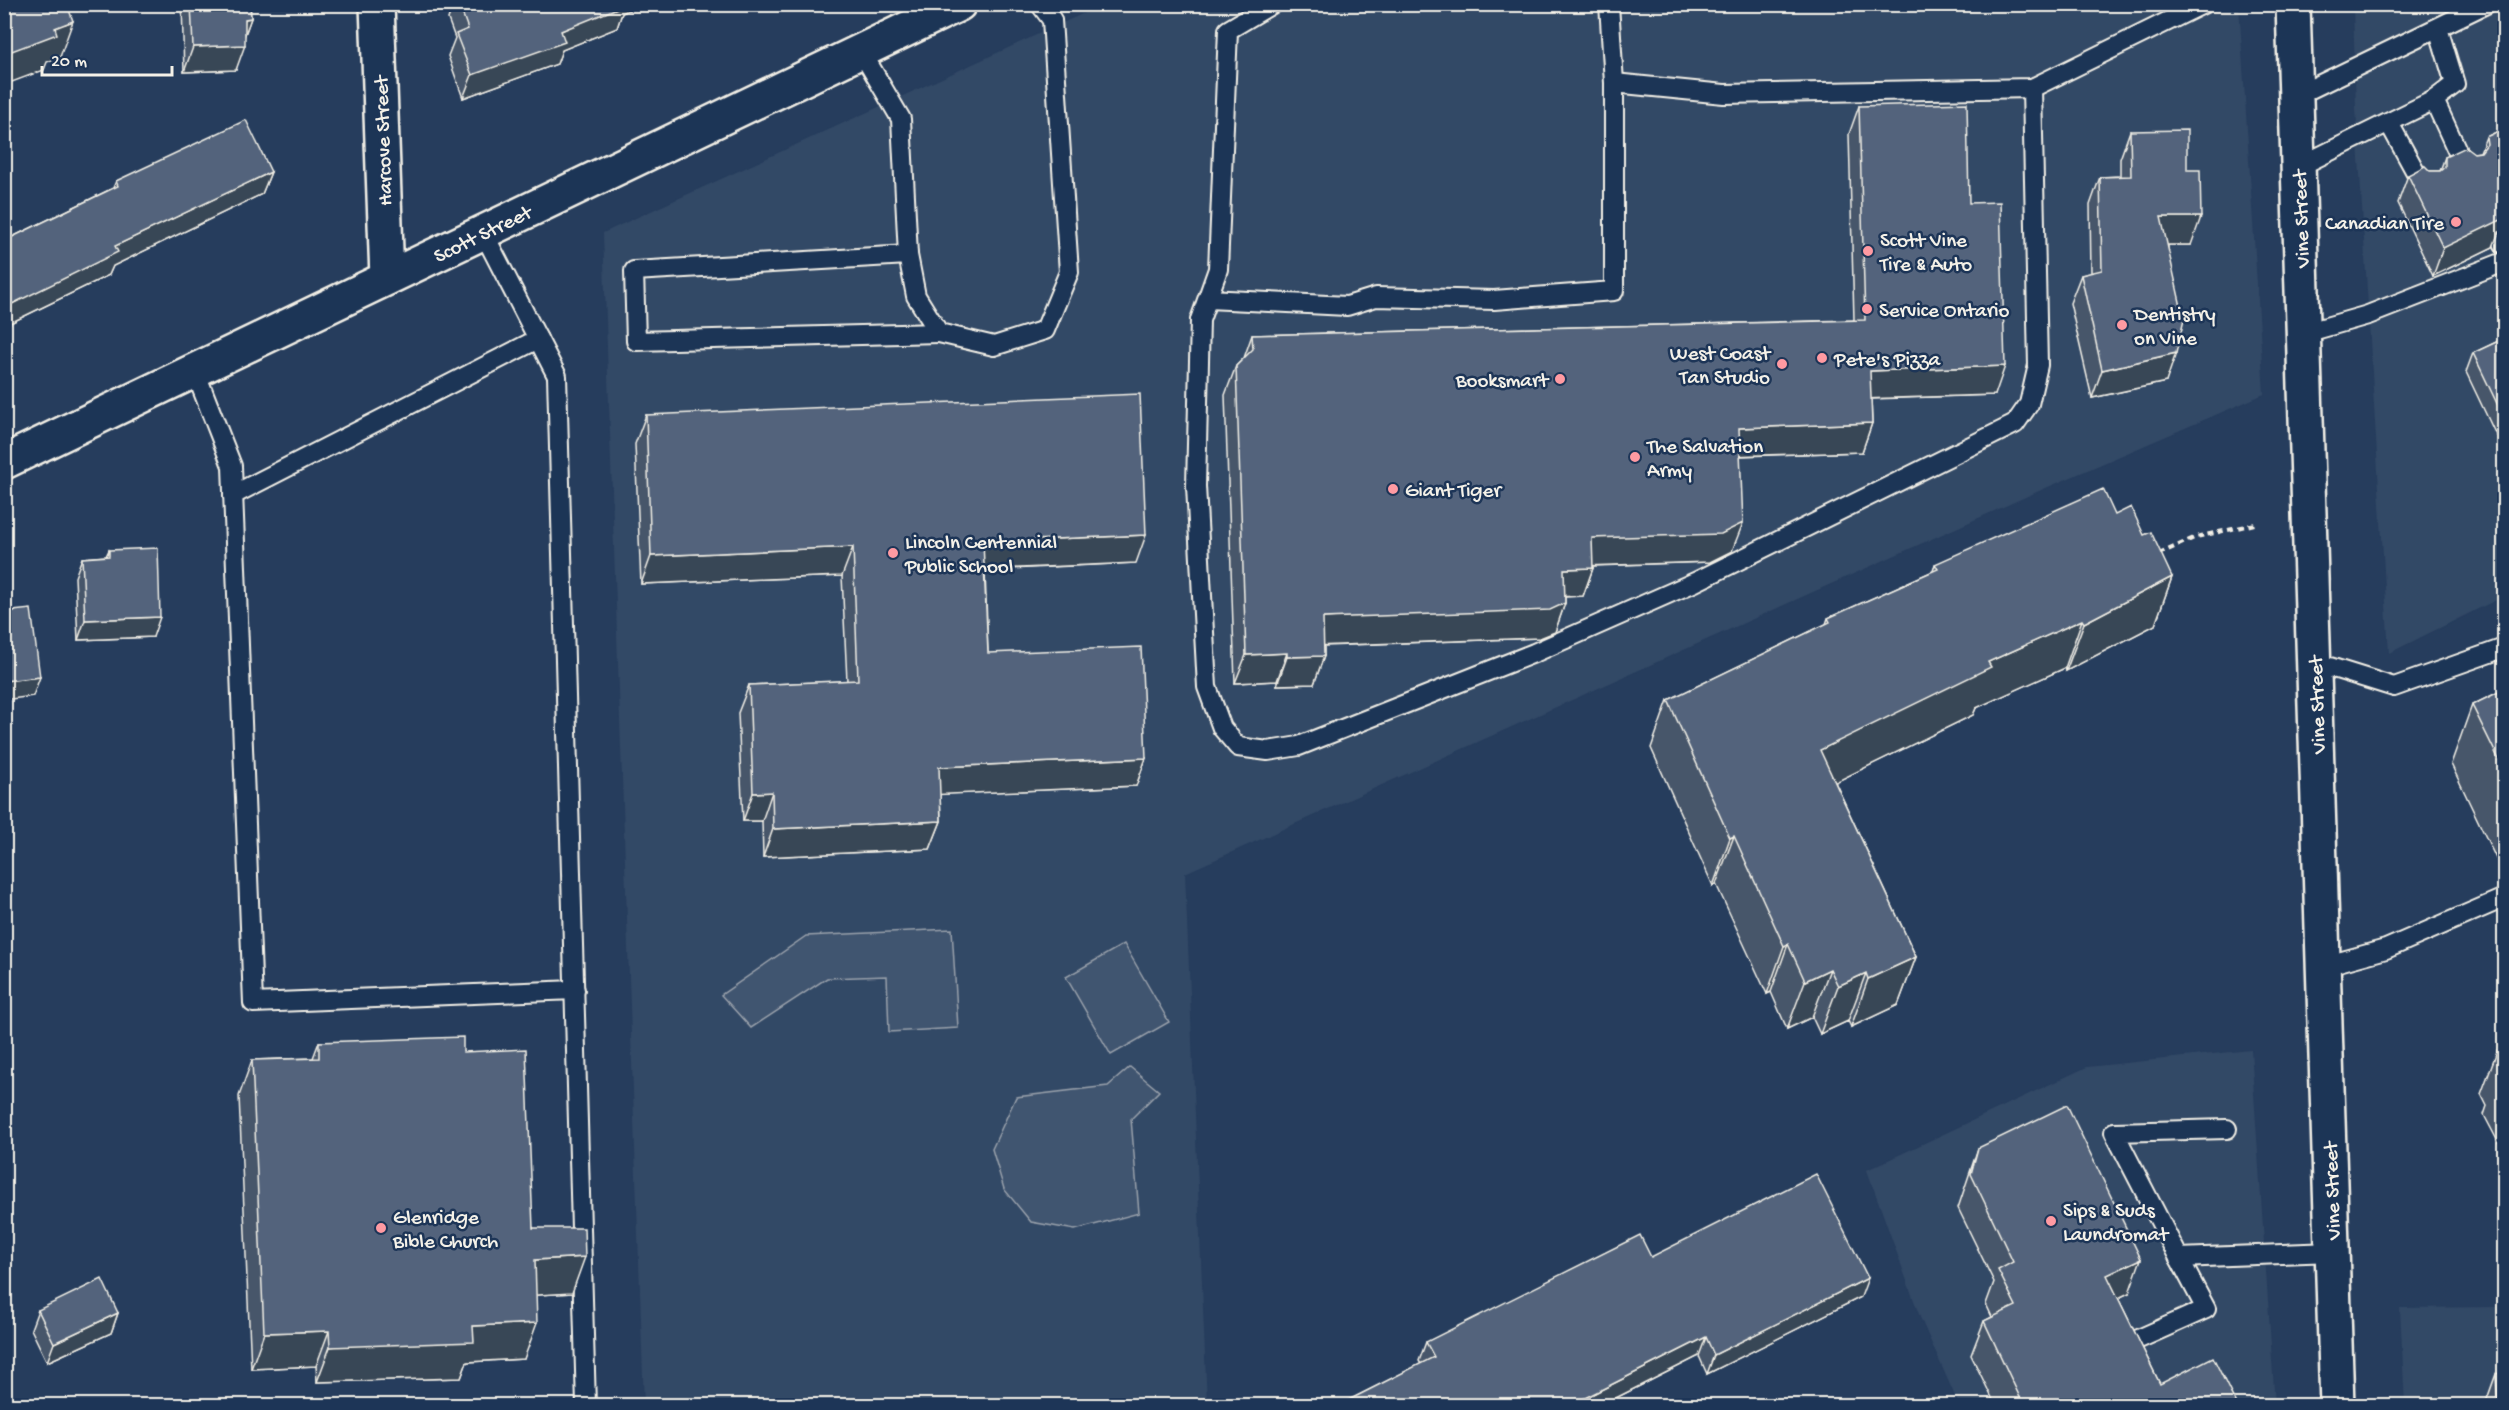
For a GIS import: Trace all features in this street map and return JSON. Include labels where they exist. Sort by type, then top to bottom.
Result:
[{"type":"street","name":"Harcove Street","points":[[377,4],[387,278]]},
{"type":"street","name":"Scott Street","points":[[4,462],[959,4]]},
{"type":"street","name":"Vine Street","points":[[2293,4],[2337,1406]]},
{"type":"lane","points":[[908,255],[634,271],[636,341],[939,333],[994,346],[1045,330],[1069,272],[1052,20],[1040,4]]},
{"type":"lane","points":[[1272,4],[1228,30],[1218,269],[1200,320],[1196,486],[1207,687],[1222,728],[1239,747],[1268,751],[1299,746],[1534,653],[1695,582],[2015,424],[2029,404],[2038,365],[2032,88]]},
{"type":"lane","points":[[1208,299],[1347,306],[1376,297],[1494,300],[1614,291],[1614,83],[1609,4]]},
{"type":"lane","points":[[1614,83],[1724,94],[2032,88],[2204,4]]},
{"type":"lane","points":[[2296,96],[2486,4]]},
{"type":"lane","points":[[2298,167],[2434,100],[2455,84],[2438,28]]},
{"type":"lane","points":[[861,51],[901,119],[908,255],[916,296],[939,333]]},
{"type":"lane","points":[[2434,100],[2466,170]]},
{"type":"lane","points":[[2389,123],[2425,189]]},
{"type":"lane","points":[[483,232],[557,376],[586,1406]]},
{"type":"lane","points":[[2305,333],[2367,315],[2464,269],[2505,262]]},
{"type":"lane","points":[[233,495],[538,339]]},
{"type":"lane","points":[[195,371],[232,466],[254,1003],[575,990]]},
{"type":"lane","points":[[2314,662],[2394,687],[2505,648]]},
{"type":"lane","points":[[2324,966],[2386,949],[2505,898]]},
{"type":"lane","points":[[2123,1346],[2206,1310],[2114,1132],[2227,1129]]},
{"type":"lane","points":[[2179,1258],[2333,1252]]},
{"type":"path","points":[[2157,555],[2196,537],[2255,524]]},
{"type":"shaded area","points":[[1102,5],[2239,5],[2264,394],[2041,490],[1185,873],[1207,1405],[644,1405],[603,233]]},
{"type":"shaded area","points":[[2353,5],[2504,5],[2504,596],[2389,653],[2356,108]]},
{"type":"shaded area","points":[[952,929],[958,1028],[889,1032],[887,976],[827,978],[751,1028],[721,995],[806,936]]},
{"type":"shaded area","points":[[1124,944],[1169,1022],[1111,1055],[1066,977]]},
{"type":"shaded area","points":[[2251,1050],[2275,1405],[1959,1405],[1920,1317],[1867,1170],[2087,1067]]},
{"type":"shaded area","points":[[1130,1067],[1159,1091],[1131,1119],[1139,1213],[1075,1230],[1031,1222],[1004,1189],[992,1149],[1016,1097],[1108,1086]]},
{"type":"shaded area","points":[[2504,1307],[2504,1405],[2405,1405],[2400,1308]]},
{"type":"building","points":[[4,4],[67,4],[73,21],[55,28],[57,34],[4,54]]},
{"type":"building","points":[[191,4],[250,4],[251,18],[245,19],[245,45],[193,47]]},
{"type":"building","points":[[459,4],[625,5],[561,31],[565,42],[472,75],[456,34],[468,29]]},
{"type":"building","points":[[1967,103],[1969,203],[2000,202],[2005,366],[1870,371],[1872,423],[1739,428],[1743,523],[1721,534],[1592,538],[1593,568],[1564,569],[1565,603],[1550,610],[1323,618],[1324,656],[1287,657],[1287,653],[1246,655],[1236,366],[1253,349],[1252,335],[1865,320],[1859,106]]},
{"type":"building","points":[[246,120],[271,172],[115,246],[118,252],[8,306],[4,299],[4,241],[118,186],[116,181]]},
{"type":"building","name":"Canadian Tire","points":[[2505,128],[2503,219],[2443,248],[2408,175],[2425,166],[2430,171],[2440,171],[2445,167],[2445,157],[2466,147],[2474,153],[2481,152],[2487,144],[2486,137]]},
{"type":"building","points":[[2187,130],[2187,170],[2200,170],[2201,217],[2161,217],[2184,320],[2176,353],[2102,370],[2081,275],[2102,270],[2100,177],[2131,176],[2130,131]]},
{"type":"building","points":[[2505,338],[2505,415],[2503,416],[2473,353]]},
{"type":"building","points":[[1140,394],[1146,535],[983,542],[988,653],[1141,647],[1146,758],[939,767],[941,821],[773,829],[772,792],[753,793],[749,685],[858,680],[853,547],[651,556],[646,415]]},
{"type":"building","points":[[2103,489],[2115,515],[2131,507],[2144,535],[2151,532],[2172,577],[2084,623],[2082,620],[1988,662],[1991,667],[1820,750],[1916,957],[1868,979],[1866,973],[1838,986],[1830,969],[1805,981],[1788,944],[1784,946],[1734,836],[1730,838],[1668,700],[1830,622],[1828,618],[1938,569],[1935,564]]},
{"type":"building","points":[[158,548],[160,617],[85,620],[82,558],[109,556],[109,550]]},
{"type":"building","points":[[31,609],[40,677],[4,681],[4,612]]},
{"type":"building","points":[[2505,689],[2505,772],[2472,705]]},
{"type":"building","name":"Glenridge Bible Church","points":[[463,1037],[463,1052],[526,1049],[533,1228],[584,1228],[585,1257],[535,1260],[537,1323],[473,1326],[474,1342],[330,1347],[329,1331],[264,1333],[252,1060],[319,1058],[319,1042]]},
{"type":"building","points":[[2067,1105],[2141,1259],[2107,1275],[2160,1384],[2213,1357],[2237,1406],[2122,1406],[2119,1400],[2108,1406],[2024,1406],[1984,1321],[2016,1306],[1998,1270],[2013,1262],[1971,1174],[1978,1148]]},
{"type":"building","points":[[1816,1174],[1868,1278],[1714,1355],[1706,1337],[1569,1406],[1337,1406],[1434,1357],[1426,1342],[1640,1235],[1651,1257]]},
{"type":"building","points":[[102,1279],[118,1313],[54,1343],[38,1310]]},
{"type":"building","points":[[2505,1371],[2505,1406],[2498,1406],[2496,1374]]},
{"type":"place","name":"Canadian Tire","points":[[2456,222]]},
{"type":"place","name":"Scott Vine Tire & Auto","points":[[1868,251]]},
{"type":"place","name":"Service Ontario","points":[[1867,309]]},
{"type":"place","name":"Dentistry on Vine","points":[[2122,325]]},
{"type":"place","name":"Pete's Pizza","points":[[1822,358]]},
{"type":"place","name":"West Coast Tan Studio","points":[[1782,364]]},
{"type":"place","name":"Booksmart","points":[[1560,379]]},
{"type":"place","name":"The Salvation Army","points":[[1635,457]]},
{"type":"place","name":"Giant Tiger","points":[[1393,489]]},
{"type":"place","name":"Lincoln Centennial Public School","points":[[893,553]]},
{"type":"place","name":"Sips & Suds Laundromat","points":[[2051,1221]]},
{"type":"place","name":"Glenridge Bible Church","points":[[381,1228]]}]
